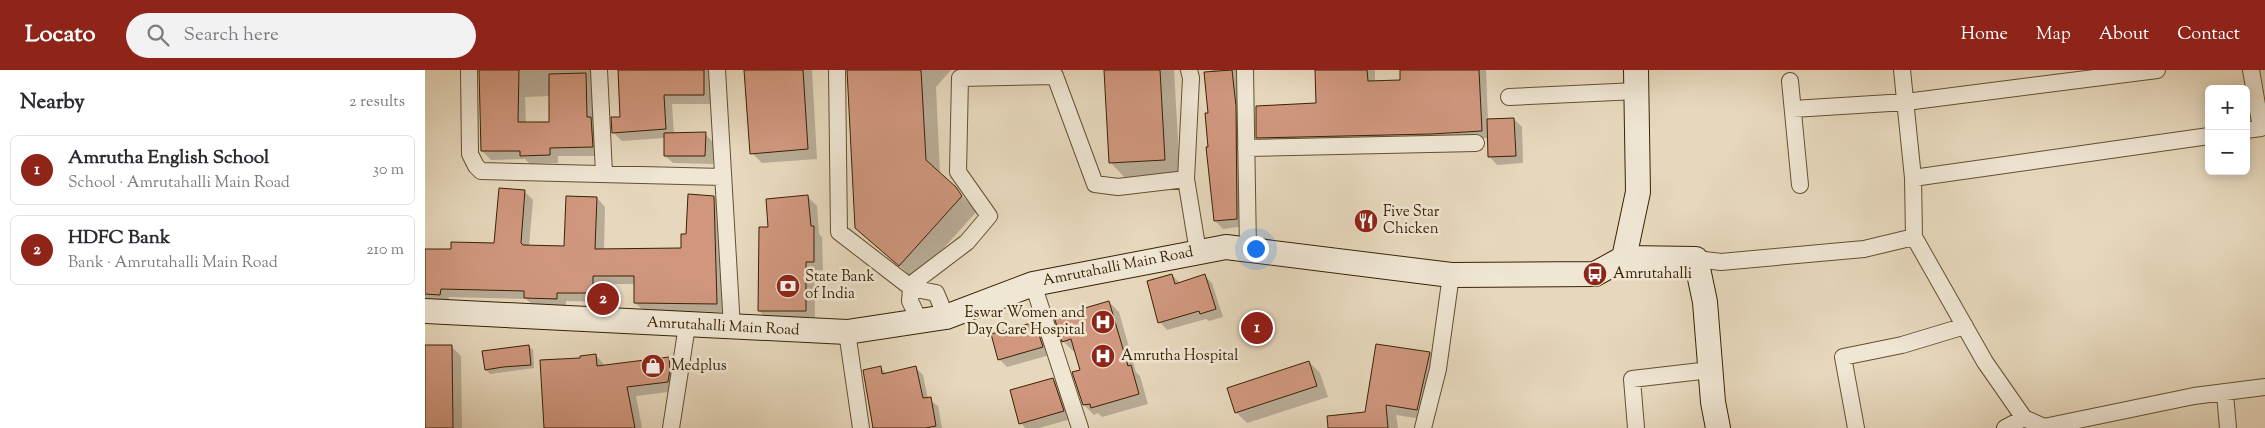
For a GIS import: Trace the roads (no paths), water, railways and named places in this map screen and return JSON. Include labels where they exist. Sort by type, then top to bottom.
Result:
[{"type":"street","points":[[469,70],[471,154],[476,166],[481,170],[723,177]]},
{"type":"street","points":[[599,70],[605,173]]},
{"type":"street","points":[[717,70],[732,328]]},
{"type":"street","points":[[837,70],[839,232],[910,287],[935,293],[946,317]]},
{"type":"street","points":[[1189,70],[1191,78],[1186,180],[1198,252]]},
{"type":"street","points":[[1245,70],[1248,249]]},
{"type":"street","points":[[1902,70],[1913,178],[1914,237],[1985,362],[2024,418],[2044,427],[2193,396],[2225,394],[2265,387]]},
{"type":"street","points":[[1793,110],[1906,102],[2157,70]]},
{"type":"street","points":[[2251,70],[2257,134]]},
{"type":"street","points":[[910,287],[967,242],[989,216],[958,172],[960,78],[1055,76],[1095,184],[1118,187],[1186,180]]},
{"type":"street","points":[[1509,96],[1637,80],[1638,192],[1624,258],[1696,259],[1721,262],[1864,249],[1914,237]]},
{"type":"street","points":[[1790,81],[1800,185]]},
{"type":"street","points":[[1913,178],[2205,137]]},
{"type":"street","points":[[1246,148],[1476,143]]},
{"type":"street","name":"Amrutahalli Main Road","points":[[425,311],[687,326],[847,332],[946,317],[1033,284],[1226,246],[1451,276],[1595,274],[1624,258]]},
{"type":"street","points":[[1696,259],[1705,302],[1710,370],[1718,428]]},
{"type":"street","points":[[1423,428],[1439,369],[1451,276]]},
{"type":"street","points":[[1033,284],[1080,428]]},
{"type":"street","points":[[910,287],[910,301],[920,322]]},
{"type":"street","points":[[671,428],[687,326]]},
{"type":"street","points":[[1856,428],[1843,357],[1902,345],[1965,326]]},
{"type":"street","points":[[847,332],[861,428]]},
{"type":"street","points":[[1635,428],[1632,379],[1710,370]]},
{"type":"street","points":[[2225,394],[2228,428]]},
{"type":"street","points":[[2005,428],[2024,418]]},
{"type":"place","name":"Five Star Chicken","points":[[1366,221]]},
{"type":"place","name":"Amrutahalli","points":[[1595,274]]},
{"type":"place","name":"State Bank of India","points":[[788,286]]},
{"type":"place","name":"HDFC Bank","points":[[603,299]]},
{"type":"place","name":"Eswar Women and Day Care Hospital","points":[[1103,322]]},
{"type":"place","name":"Amrutha English School","points":[[1257,328]]},
{"type":"place","name":"Amrutha Hospital","points":[[1103,356]]},
{"type":"place","name":"Medplus","points":[[653,366]]}]
